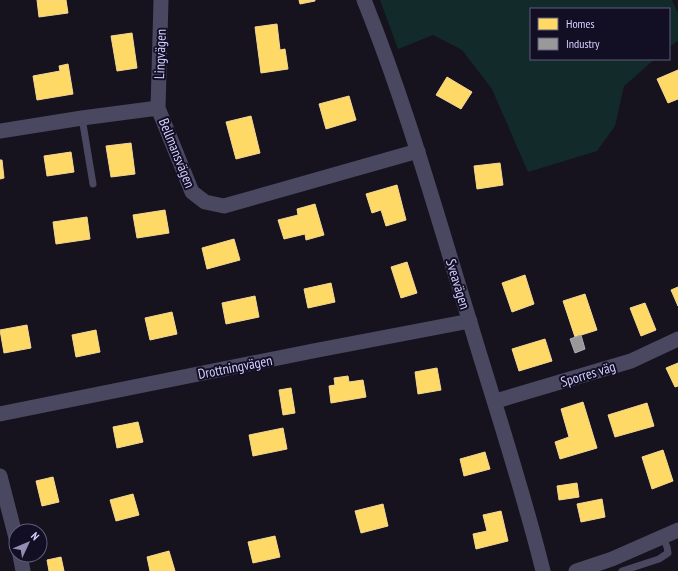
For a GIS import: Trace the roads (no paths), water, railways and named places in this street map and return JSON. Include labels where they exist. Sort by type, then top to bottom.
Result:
[{"type":"street","name":"Lingvägen","points":[[158,108],[161,0]]},
{"type":"street","name":"Sveavägen","points":[[364,0],[380,39],[418,151],[496,402],[543,571]]},
{"type":"street","name":"Bellmansvägen","points":[[0,131],[158,108],[192,192],[205,202],[224,206],[418,151]]},
{"type":"street","name":"Drottningvägen","points":[[0,414],[470,321]]},
{"type":"street","name":"Sporres väg","points":[[496,402],[631,361],[678,339]]},
{"type":"street","points":[[0,476],[12,523]]},
{"type":"street","points":[[576,571],[612,559],[678,530]]},
{"type":"lane","points":[[82,118],[93,184]]},
{"type":"lane","points":[[622,571],[664,556],[668,552],[663,537]]}]
